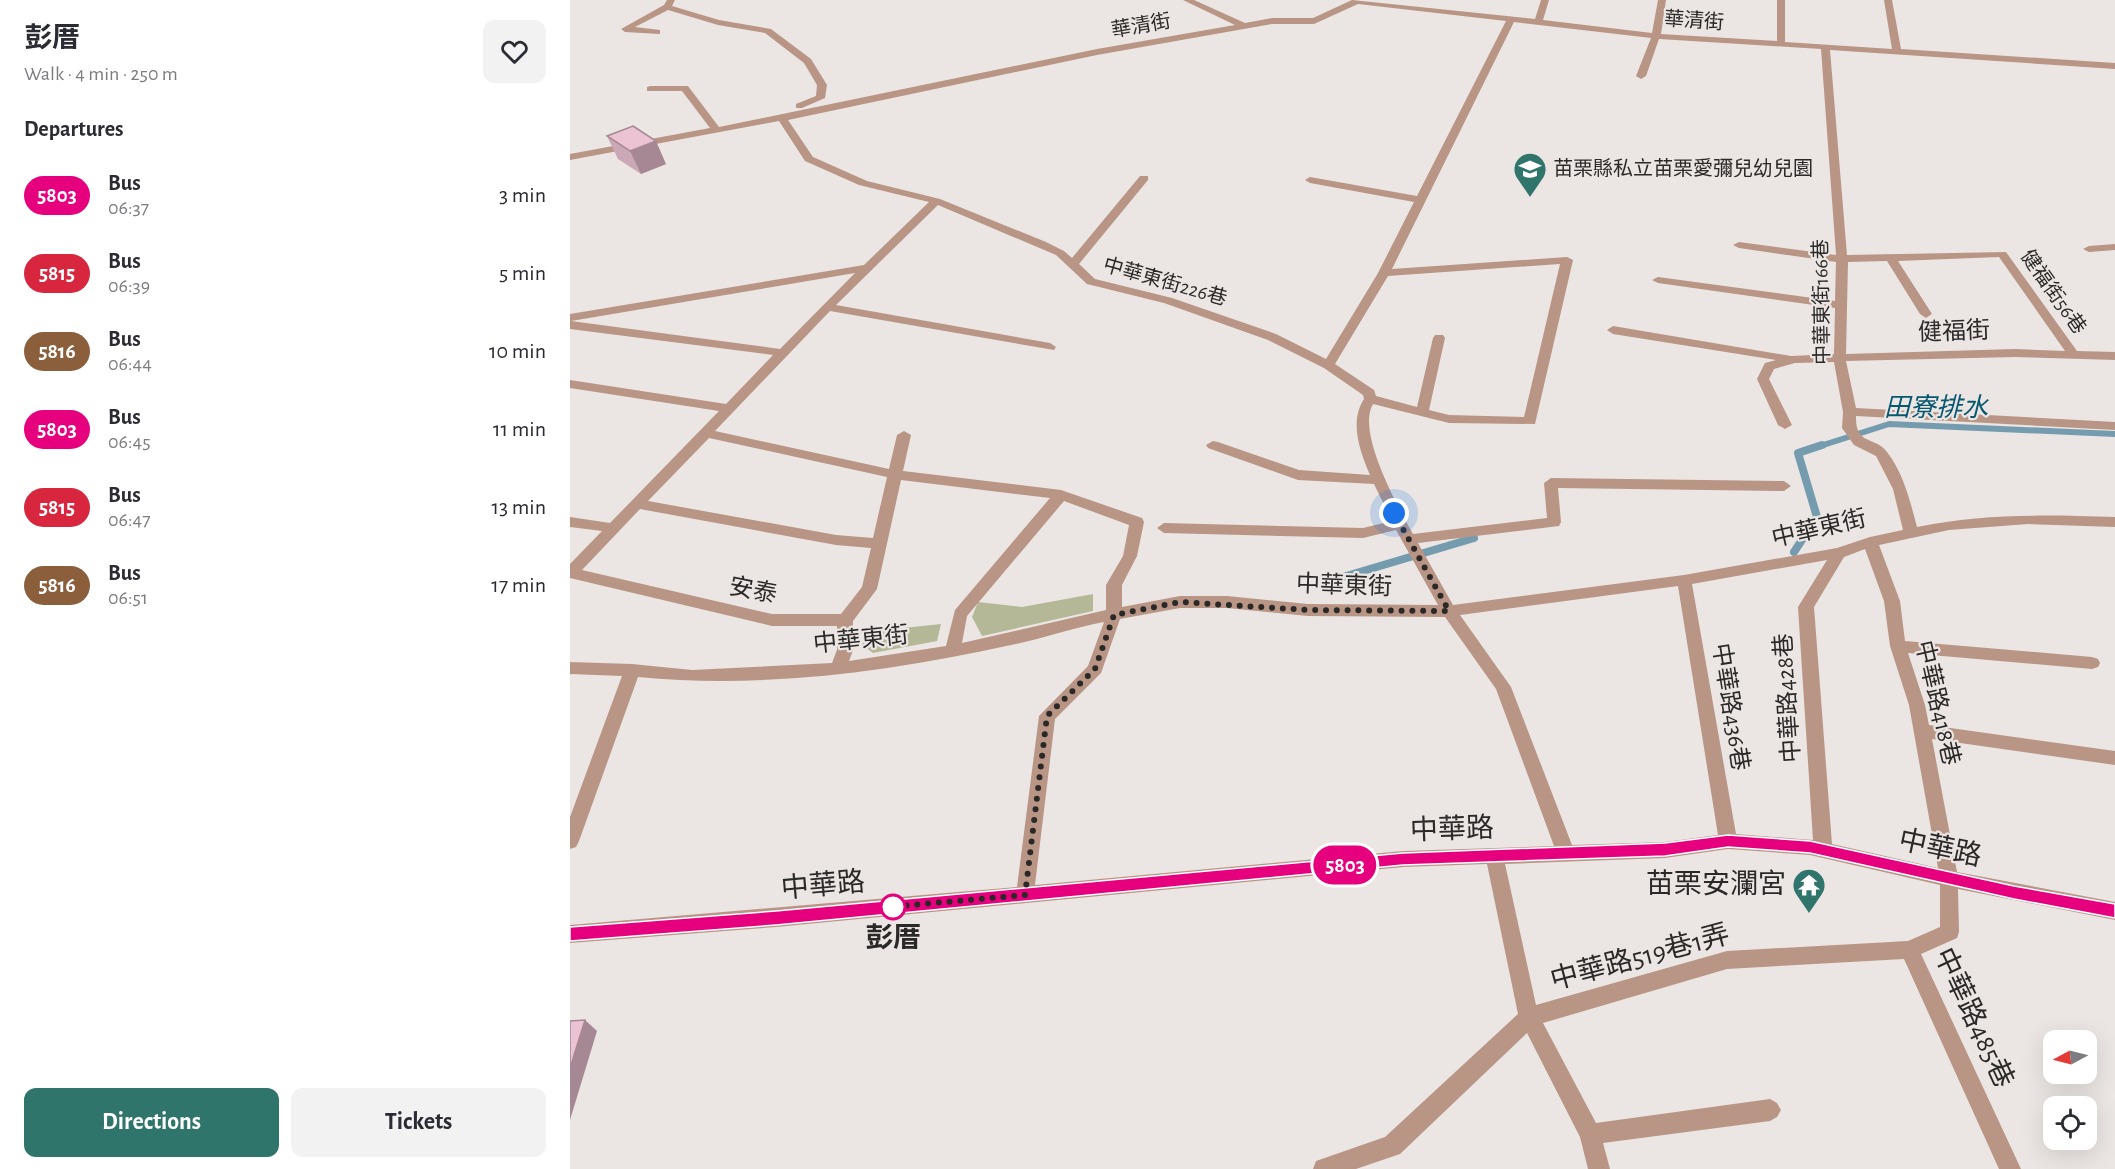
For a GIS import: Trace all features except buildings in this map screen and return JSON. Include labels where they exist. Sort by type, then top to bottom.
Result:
[{"type":"street","points":[[1187,0],[1244,26]]},
{"type":"street","points":[[1539,21],[1545,0]]},
{"type":"street","points":[[1641,76],[1656,36],[1662,0]]},
{"type":"street","points":[[1780,0],[1781,44]]},
{"type":"street","points":[[1888,0],[1897,52]]},
{"type":"street","name":"華清街","points":[[570,156],[782,118],[1097,52],[1272,21],[1314,21],[1357,1],[1656,36],[2115,66]]},
{"type":"street","points":[[657,32],[625,29],[669,4],[718,22],[768,31],[808,61],[822,85],[820,98],[801,105],[782,118]]},
{"type":"street","points":[[1328,365],[1384,273],[1512,18]]},
{"type":"street","name":"中華東街166巷","points":[[1825,47],[1842,259],[1840,360],[1850,412],[1849,428],[1859,442],[1881,453],[1900,489],[1911,532]]},
{"type":"street","points":[[650,89],[685,88],[716,129]]},
{"type":"street","name":"中華東街226巷","points":[[782,118],[809,159],[863,183],[936,201],[1042,244],[1060,254],[1091,282],[1168,300],[1272,337],[1328,365],[1369,393],[1370,399]]},
{"type":"street","points":[[1072,265],[1144,178]]},
{"type":"street","points":[[1311,180],[1419,200]]},
{"type":"street","name":"安泰","points":[[570,572],[827,307],[936,201]]},
{"type":"street","points":[[1739,245],[1842,259],[1892,258],[1926,314]]},
{"type":"street","points":[[2089,249],[2115,247]]},
{"type":"street","name":"健福街56巷","points":[[1892,258],[2002,254],[2073,354]]},
{"type":"street","points":[[1384,273],[1567,260],[1530,421],[1449,419],[1370,399],[1363,410],[1365,446],[1379,480],[1400,524],[1449,611],[1503,687],[1566,851]]},
{"type":"street","points":[[570,318],[866,268]]},
{"type":"street","points":[[1658,280],[1840,305]]},
{"type":"street","points":[[827,307],[1050,347]]},
{"type":"street","points":[[570,325],[783,353]]},
{"type":"street","name":"健福街","points":[[1613,330],[1795,359],[1840,360],[2015,353],[2115,356]]},
{"type":"street","points":[[1422,412],[1439,338]]},
{"type":"street","name":"健福街","points":[[1785,425],[1763,379],[1769,366],[1795,359]]},
{"type":"street","points":[[570,384],[730,409]]},
{"type":"street","points":[[1850,412],[2115,426]]},
{"type":"street","points":[[707,433],[897,474],[1061,495],[1137,522],[1130,556],[1114,585],[1114,615],[1095,669],[1047,716],[1025,895]]},
{"type":"street","points":[[838,669],[845,650],[845,620],[869,589],[878,543],[897,474],[904,435]]},
{"type":"street","points":[[1213,445],[1298,475],[1379,480]]},
{"type":"street","points":[[1412,542],[1554,522],[1551,483],[1784,486]]},
{"type":"street","points":[[953,650],[960,614],[1061,495]]},
{"type":"street","points":[[636,504],[836,540],[878,543]]},
{"type":"street","name":"中華東街","points":[[570,668],[632,670],[692,676],[838,669],[923,657],[1013,639],[1083,620],[1180,602],[1308,610],[1449,611],[1684,580],[1839,553],[1870,542],[1949,525],[1996,520],[2064,519],[2115,522]]},
{"type":"street","points":[[570,522],[613,528]]},
{"type":"street","points":[[1164,528],[1363,532],[1400,524]]},
{"type":"street","name":"中華路418巷","points":[[1870,542],[1892,600],[1898,646],[1922,730],[1949,877]]},
{"type":"street","name":"中華路428巷","points":[[1823,849],[1806,607],[1839,553]]},
{"type":"street","name":"安泰","points":[[570,572],[772,620],[845,620]]},
{"type":"street","name":"中華路436巷","points":[[1684,580],[1728,841]]},
{"type":"street","points":[[1898,646],[2092,663]]},
{"type":"street","points":[[570,841],[632,670]]},
{"type":"street","points":[[1922,730],[2115,758]]},
{"type":"street","name":"中華路","points":[[570,934],[1025,895],[1403,859],[1566,851],[1665,850],[1728,841],[1823,849],[2014,893],[2115,911]]},
{"type":"street","points":[[1494,856],[1528,1017],[1590,1134],[1599,1169]]},
{"type":"street","name":"中華路485巷","points":[[1949,877],[1950,932],[1909,950],[2010,1169]]},
{"type":"street","name":"中華路519巷1弄","points":[[1528,1017],[1727,960],[1909,950]]},
{"type":"street","points":[[1324,1169],[1392,1146],[1528,1017]]},
{"type":"street","points":[[1590,1134],[1770,1110]]},
{"type":"green space","points":[[1093,594],[1093,611],[982,636],[972,617],[978,602],[1022,607]]},
{"type":"green space","points":[[941,624],[937,641],[873,653],[862,645],[866,632]]},
{"type":"waterway","name":"田寮排水","points":[[1817,447],[1889,424],[2115,434]]},
{"type":"waterway","name":"田寮排水","points":[[1794,552],[1817,517],[1798,453],[1822,445]]},
{"type":"waterway","name":"田寮排水","points":[[1343,577],[1474,538]]},
{"type":"bus line","name":"5803","points":[[570,934],[776,918],[1403,859],[1566,851],[1665,850],[1728,841],[1823,849],[2014,893],[2115,911]]},
{"type":"place","name":"苗栗縣私立苗栗愛彌兒幼兒園","points":[[1530,198]]},
{"type":"place","name":"彭厝","points":[[893,907]]},
{"type":"place","name":"苗栗安瀾宮","points":[[1809,914]]},
{"type":"route","points":[[893,907],[889,907],[1025,895],[1047,716],[1095,669],[1114,615],[1180,602],[1227,603],[1308,610],[1449,611],[1394,513]]}]
